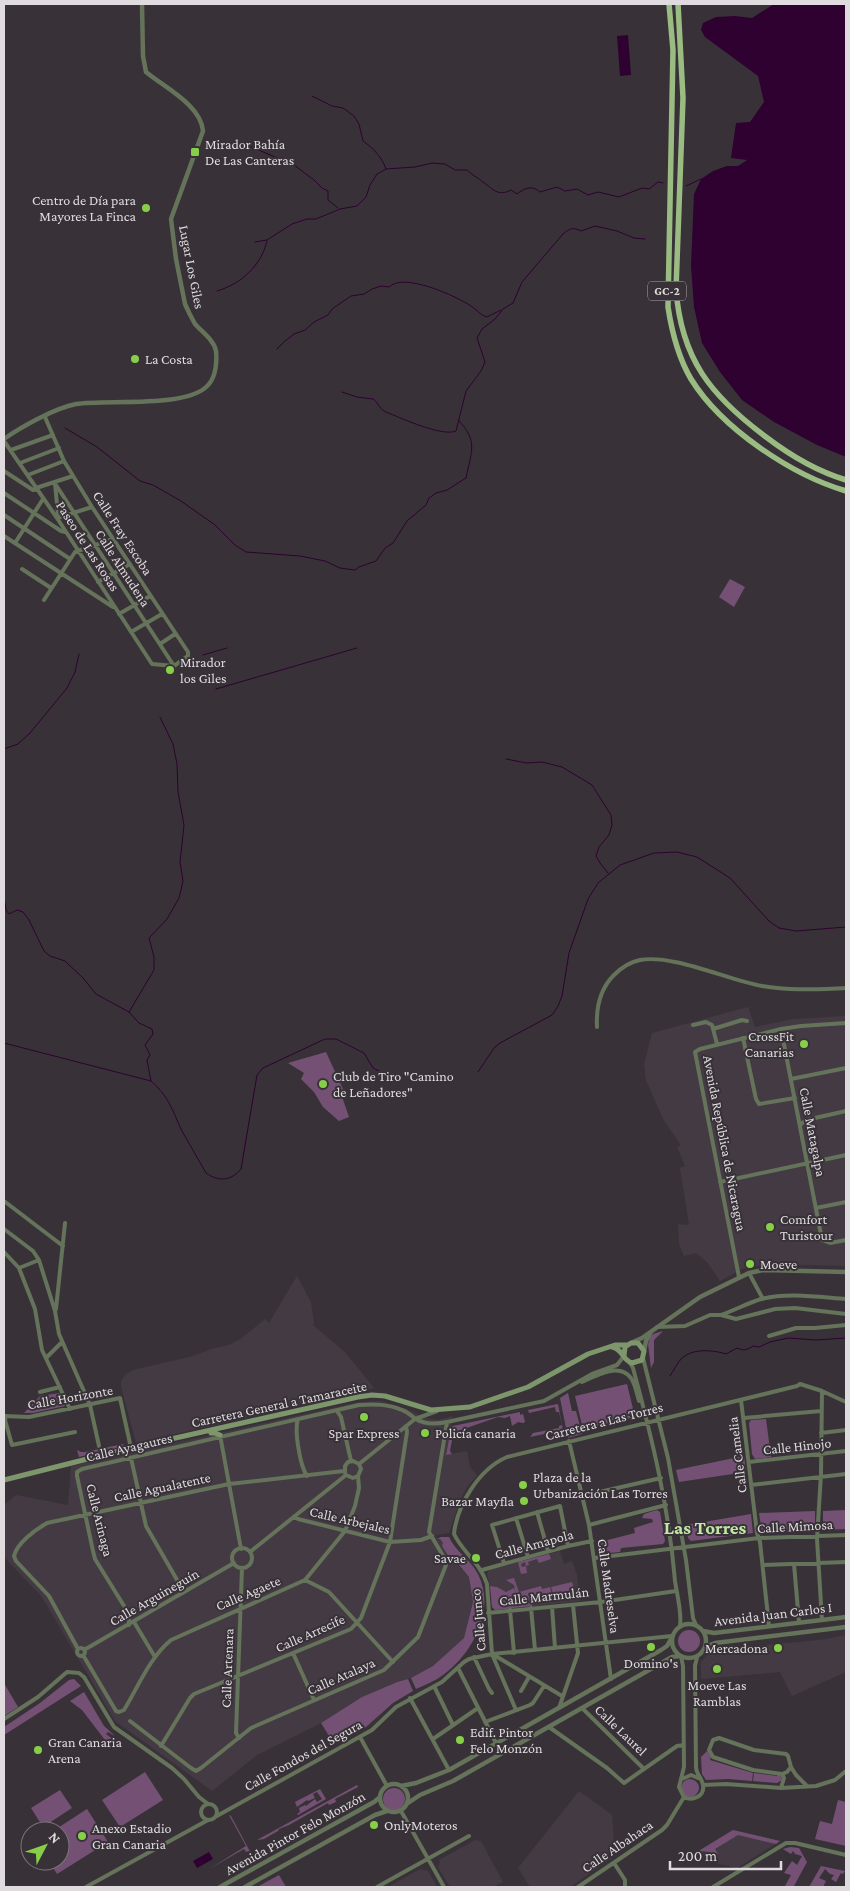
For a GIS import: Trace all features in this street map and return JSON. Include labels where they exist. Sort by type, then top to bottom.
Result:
[{"type":"highway","name":"GC-2","points":[[669,4],[673,50],[673,79],[667,294],[671,326],[681,360],[702,396],[729,423],[781,462],[825,485],[846,492]]},
{"type":"highway","name":"GC-2","points":[[678,4],[683,98],[676,289],[685,339],[698,367],[712,389],[738,415],[804,463],[846,480]]},
{"type":"main road","points":[[609,1347],[618,1349],[624,1356],[630,1362],[639,1362],[643,1357],[644,1351],[641,1345],[633,1342],[627,1345],[624,1350],[624,1356]]},
{"type":"main road","name":"Carretera General a Tamaraceite","points":[[4,1480],[131,1448],[372,1395],[398,1399],[427,1410],[470,1407],[516,1392],[539,1382],[588,1354],[609,1347],[627,1345]]},
{"type":"main road","points":[[193,1434],[213,1433],[221,1436]]},
{"type":"street","name":"Lugar Los Giles","points":[[45,417],[67,406],[88,402],[156,401],[181,398],[203,390],[210,384],[215,374],[215,346],[190,316],[185,304],[171,225],[174,210],[201,137],[202,124],[193,110],[178,96],[146,72],[143,56],[142,4]]},
{"type":"street","name":"Calle Fray Escoba","points":[[45,417],[64,461],[73,476],[188,652],[188,656],[174,666]]},
{"type":"street","points":[[4,440],[29,424],[45,417]]},
{"type":"street","points":[[11,450],[53,434]]},
{"type":"street","name":"Paseo de Las Rosas","points":[[4,440],[152,664],[174,666]]},
{"type":"street","points":[[20,463],[59,448]]},
{"type":"street","points":[[28,475],[64,461]]},
{"type":"street","points":[[4,471],[34,490],[73,476]]},
{"type":"street","points":[[54,482],[57,518],[92,507]]},
{"type":"street","name":"Calle Almudena","points":[[54,482],[174,666]]},
{"type":"street","points":[[4,493],[65,532]]},
{"type":"street","points":[[15,543],[43,499]]},
{"type":"street","points":[[4,515],[70,559]]},
{"type":"street","points":[[4,536],[115,609]]},
{"type":"street","points":[[44,600],[77,550],[113,539]]},
{"type":"street","points":[[98,582],[130,564]]},
{"type":"street","points":[[22,568],[51,588]]},
{"type":"street","points":[[119,614],[150,596]]},
{"type":"street","points":[[131,632],[162,614]]},
{"type":"street","points":[[160,644],[175,634]]},
{"type":"street","points":[[597,1028],[598,1003],[609,980],[623,967],[639,960],[666,959],[744,982],[778,989],[846,988]]},
{"type":"street","points":[[693,1025],[706,1022],[712,1025],[713,1029],[747,1020]]},
{"type":"street","points":[[717,1044],[781,1029],[846,1023]]},
{"type":"street","name":"Avenida República de Nicaragua","points":[[713,1029],[717,1044],[700,1049],[694,1054],[739,1277]]},
{"type":"street","name":"Calle Matagalpa","points":[[781,1029],[822,1240],[830,1244],[846,1240]]},
{"type":"street","points":[[743,1038],[756,1099],[759,1104],[795,1098]]},
{"type":"street","points":[[791,1079],[846,1068]]},
{"type":"street","points":[[800,1125],[806,1120],[846,1112]]},
{"type":"street","points":[[720,1182],[846,1155]]},
{"type":"street","points":[[4,1201],[63,1246]]},
{"type":"street","points":[[816,1208],[846,1202]]},
{"type":"street","points":[[55,1311],[65,1223]]},
{"type":"street","points":[[4,1229],[33,1251],[38,1260],[55,1311],[59,1334],[90,1404],[99,1446]]},
{"type":"street","points":[[4,1252],[19,1268],[32,1300],[42,1350],[70,1409]]},
{"type":"street","points":[[19,1268],[38,1260]]},
{"type":"street","points":[[633,1342],[642,1338],[706,1293],[749,1273],[763,1270],[846,1272]]},
{"type":"street","points":[[749,1273],[763,1299]]},
{"type":"street","points":[[722,1315],[763,1299],[793,1296],[846,1299]]},
{"type":"street","points":[[644,1351],[647,1338],[657,1327],[684,1326],[708,1315],[722,1315],[736,1319],[767,1310],[785,1308],[846,1314]]},
{"type":"street","points":[[769,1336],[796,1328],[846,1325]]},
{"type":"street","points":[[46,1358],[62,1342]]},
{"type":"street","points":[[575,1384],[592,1374],[617,1365],[624,1356]]},
{"type":"street","points":[[630,1362],[644,1409],[666,1505],[680,1626],[661,1650],[449,1770],[416,1783],[387,1786],[383,1789],[380,1797],[381,1805],[387,1811],[396,1813],[401,1811],[408,1803],[420,1795],[453,1781],[672,1657],[689,1658],[697,1656],[705,1647],[706,1639],[703,1631],[696,1625],[693,1618],[684,1547],[668,1458],[643,1357]]},
{"type":"street","points":[[575,1384],[609,1372],[622,1372],[631,1378],[644,1409]]},
{"type":"street","name":"Calle Ayagaures","points":[[77,1472],[82,1469],[359,1405],[375,1404],[402,1410],[415,1419],[436,1424],[544,1401],[575,1384]]},
{"type":"street","name":"Carretera a Las Torres","points":[[454,1534],[458,1515],[476,1483],[495,1464],[507,1458],[800,1384],[822,1391]]},
{"type":"street","points":[[40,1392],[60,1387]]},
{"type":"street","points":[[822,1620],[817,1536],[822,1391],[846,1402]]},
{"type":"street","name":"Calle Horizonte","points":[[5,1416],[29,1417],[120,1398],[131,1448]]},
{"type":"street","name":"Calle Camelia","points":[[741,1400],[763,1565],[769,1626]]},
{"type":"street","points":[[359,1464],[415,1419],[440,1410]]},
{"type":"street","points":[[744,1418],[821,1410]]},
{"type":"street","points":[[336,1411],[340,1417],[351,1461]]},
{"type":"street","points":[[5,1416],[12,1445],[75,1432]]},
{"type":"street","points":[[298,1419],[296,1429],[303,1467],[307,1476]]},
{"type":"street","name":"Calle Atalaya","points":[[130,1721],[161,1746],[196,1770],[202,1768],[251,1728],[384,1670],[393,1662],[418,1637],[446,1565],[446,1561],[429,1532],[441,1446],[447,1422]]},
{"type":"street","name":"Calle Arrecife","points":[[161,1746],[194,1694],[351,1629],[358,1623],[390,1542],[407,1432],[406,1426]]},
{"type":"street","points":[[219,1428],[241,1548]]},
{"type":"street","points":[[821,1433],[846,1430]]},
{"type":"street","name":"Calle Madreselva","points":[[569,1442],[592,1541],[611,1678]]},
{"type":"street","name":"Calle Hinojo","points":[[749,1462],[846,1451]]},
{"type":"street","points":[[132,1458],[150,1534],[184,1592]]},
{"type":"street","points":[[351,1461],[359,1464]]},
{"type":"street","points":[[250,1552],[336,1483],[345,1473],[346,1464],[351,1461]]},
{"type":"street","points":[[345,1473],[353,1478],[358,1476],[361,1472],[359,1464]]},
{"type":"street","name":"Calle Arinaga","points":[[77,1472],[95,1558],[128,1614],[129,1625]]},
{"type":"street","points":[[331,1473],[336,1483]]},
{"type":"street","name":"Calle Agualatente","points":[[78,1649],[49,1596],[16,1561],[14,1556],[16,1550],[40,1527],[47,1523],[229,1484],[345,1473]]},
{"type":"street","points":[[751,1485],[846,1474]]},
{"type":"street","name":"Calle Agaete","points":[[83,1656],[116,1710],[119,1712],[124,1710],[155,1657],[171,1640],[304,1580],[345,1531],[355,1506],[359,1488],[358,1476]]},
{"type":"street","points":[[582,1496],[660,1478]]},
{"type":"street","points":[[589,1525],[666,1505]]},
{"type":"street","points":[[504,1564],[492,1525],[537,1512],[560,1506],[568,1546]]},
{"type":"street","points":[[537,1512],[548,1551]]},
{"type":"street","name":"Calle Arbejales","points":[[294,1517],[390,1542],[422,1540],[432,1536]]},
{"type":"street","points":[[516,1518],[528,1557]]},
{"type":"street","name":"Calle Junco","points":[[454,1534],[457,1541],[482,1570],[487,1584],[492,1654],[516,1710]]},
{"type":"street","name":"Calle Mimosa","points":[[595,1558],[759,1538],[846,1534]]},
{"type":"street","name":"Calle Amapola","points":[[482,1570],[548,1551],[592,1541]]},
{"type":"street","points":[[241,1548],[250,1552],[252,1558],[250,1564],[242,1568],[234,1563],[234,1554],[241,1548]]},
{"type":"street","points":[[763,1565],[846,1562]]},
{"type":"street","name":"Calle Arguineguín","points":[[84,1650],[234,1563]]},
{"type":"street","points":[[794,1564],[799,1622]]},
{"type":"street","name":"Calle Artenara","points":[[239,1738],[236,1732],[242,1568]]},
{"type":"street","points":[[304,1580],[330,1592],[393,1662]]},
{"type":"street","name":"Calle Marmulán","points":[[488,1613],[601,1602],[676,1591]]},
{"type":"street","points":[[559,1708],[578,1653],[573,1605]]},
{"type":"street","points":[[552,1607],[555,1648]]},
{"type":"street","points":[[531,1608],[535,1650]]},
{"type":"street","points":[[510,1610],[514,1653]]},
{"type":"street","name":"Avenida Juan Carlos I","points":[[703,1631],[714,1633],[846,1617]]},
{"type":"street","points":[[134,1622],[155,1657]]},
{"type":"street","points":[[680,1626],[696,1625]]},
{"type":"street","name":"Avenida Juan Carlos I","points":[[705,1647],[715,1643],[846,1628]]},
{"type":"street","points":[[672,1638],[673,1649],[680,1656],[683,1666],[684,1772],[679,1787],[684,1797],[691,1799],[702,1793],[703,1786],[696,1773],[697,1656]]},
{"type":"street","name":"Calle Fondos del Segura","points":[[215,1817],[372,1730],[396,1707],[434,1686],[448,1677],[464,1662],[474,1658],[492,1654],[578,1645],[672,1638]]},
{"type":"street","points":[[78,1649],[84,1650],[83,1656],[77,1654],[78,1649]]},
{"type":"street","points":[[293,1653],[314,1700]]},
{"type":"street","points":[[492,1654],[562,1696]]},
{"type":"street","points":[[474,1658],[492,1693]]},
{"type":"street","points":[[458,1668],[496,1743]]},
{"type":"street","points":[[4,1720],[38,1697],[67,1672],[79,1673],[114,1727],[172,1768],[184,1779],[199,1798],[208,1804],[226,1810]]},
{"type":"street","points":[[521,1691],[529,1677]]},
{"type":"street","points":[[434,1686],[453,1725]]},
{"type":"street","points":[[485,1722],[533,1703],[544,1686]]},
{"type":"street","points":[[564,1691],[564,1695],[571,1701]]},
{"type":"street","points":[[410,1698],[449,1770]]},
{"type":"street","points":[[433,1740],[478,1708]]},
{"type":"street","name":"Calle Laurel","points":[[582,1708],[644,1769]]},
{"type":"street","points":[[549,1727],[607,1768],[624,1783],[677,1746],[684,1745]]},
{"type":"street","points":[[360,1737],[387,1786]]},
{"type":"street","points":[[796,1775],[753,1770],[713,1757],[709,1750],[714,1740],[719,1738],[754,1750],[786,1754],[796,1775],[807,1786]]},
{"type":"street","points":[[782,1774],[791,1767]]},
{"type":"street","points":[[703,1786],[726,1784],[780,1788],[827,1784],[846,1771]]},
{"type":"street","points":[[780,1788],[784,1778],[782,1774]]},
{"type":"street","points":[[682,1780],[691,1775],[700,1779]]},
{"type":"street","points":[[401,1786],[407,1793],[408,1803]]},
{"type":"street","name":"Avenida Pintor Felo Monzón","points":[[220,1887],[380,1797]]},
{"type":"street","name":"Calle Albahaca","points":[[578,1887],[662,1830],[684,1797]]},
{"type":"street","points":[[199,1798],[201,1811],[204,1818],[208,1820]]},
{"type":"street","points":[[197,1825],[203,1806],[208,1804]]},
{"type":"street","points":[[86,1887],[197,1825],[215,1817],[217,1812],[215,1807]]},
{"type":"street","name":"Avenida Pintor Felo Monzón","points":[[245,1887],[375,1815],[387,1811]]},
{"type":"street","points":[[401,1811],[444,1887]]},
{"type":"street","points":[[377,1887],[469,1836]]},
{"type":"street","points":[[713,1887],[786,1843],[796,1843],[846,1855]]},
{"type":"street","points":[[614,1863],[625,1880],[625,1887]]},
{"type":"shaded area","points":[[774,4],[846,4],[846,457],[817,445],[774,422],[742,400],[720,372],[702,343],[694,307],[691,266],[694,194],[701,179],[713,171],[727,166],[738,166],[747,160],[731,158],[736,123],[750,122],[764,102],[758,76],[705,37],[701,30],[703,23],[716,17],[735,16],[752,18]]},
{"type":"shaded area","points":[[628,35],[631,75],[620,76],[617,36]]},
{"type":"shaded area","points":[[730,579],[745,587],[734,607],[719,597]]},
{"type":"shaded area","points":[[748,1007],[755,1027],[793,1019],[846,1016],[846,1266],[767,1264],[742,1269],[720,1281],[707,1262],[696,1253],[684,1256],[679,1244],[678,1224],[689,1225],[680,1168],[685,1166],[677,1147],[681,1145],[663,1119],[646,1080],[644,1064],[652,1033]]},
{"type":"shaded area","name":"Club de Tiro \"Camino de Leñadores\"","points":[[326,1052],[343,1089],[340,1091],[349,1117],[339,1121],[323,1107],[314,1092],[301,1079],[304,1073],[288,1063]]},
{"type":"shaded area","points":[[297,1276],[311,1302],[313,1325],[345,1352],[374,1388],[136,1443],[121,1386],[121,1381],[126,1374],[133,1370],[193,1356],[229,1345],[242,1338],[265,1319],[269,1323]]},
{"type":"shaded area","points":[[663,1331],[654,1340],[654,1362],[651,1368],[648,1344],[653,1334]]},
{"type":"shaded area","points":[[627,1384],[635,1417],[583,1429],[575,1396]]},
{"type":"shaded area","points":[[60,1393],[65,1406],[33,1413],[24,1413],[40,1396]]},
{"type":"shaded area","points":[[568,1393],[572,1411],[576,1411],[582,1434],[568,1438],[560,1398]]},
{"type":"shaded area","points":[[381,1401],[407,1409],[426,1418],[438,1420],[453,1416],[446,1455],[467,1451],[470,1467],[477,1475],[467,1487],[459,1503],[449,1533],[435,1535],[469,1577],[473,1602],[464,1638],[433,1666],[411,1678],[396,1682],[362,1697],[321,1723],[257,1755],[212,1791],[115,1721],[42,1597],[4,1557],[4,1505],[16,1495],[68,1505],[71,1466],[359,1402]]},
{"type":"shaded area","points":[[558,1404],[563,1430],[530,1437],[533,1433],[559,1428],[562,1425],[559,1412],[556,1412],[555,1407],[529,1413],[528,1410]]},
{"type":"shaded area","points":[[520,1412],[520,1415],[523,1414],[525,1422],[523,1423],[518,1422],[512,1426],[510,1416],[505,1418],[498,1417],[455,1432],[450,1451],[452,1454],[446,1455],[453,1426]]},
{"type":"shaded area","points":[[766,1419],[771,1457],[755,1459],[752,1454],[749,1423],[751,1420]]},
{"type":"shaded area","points":[[123,1444],[124,1446],[79,1457],[77,1450],[85,1452]]},
{"type":"shaded area","points":[[744,1456],[746,1472],[679,1482],[676,1470]]},
{"type":"shaded area","points":[[657,1510],[660,1512],[665,1541],[663,1544],[621,1548],[620,1552],[599,1554],[602,1551],[600,1542],[635,1533],[634,1528],[653,1522],[652,1519],[642,1518],[644,1514]]},
{"type":"shaded area","points":[[846,1510],[846,1529],[825,1530],[823,1528],[823,1511]]},
{"type":"shaded area","points":[[815,1511],[815,1529],[812,1531],[762,1532],[759,1513]]},
{"type":"shaded area","points":[[751,1514],[753,1533],[691,1541],[688,1538],[686,1525]]},
{"type":"shaded area","points":[[449,1537],[478,1574],[483,1588],[483,1616],[472,1643],[454,1666],[437,1679],[416,1689],[411,1678],[433,1666],[464,1638],[473,1602],[469,1577],[454,1559],[451,1560],[442,1546],[443,1543],[440,1539],[437,1539]]},
{"type":"shaded area","points":[[560,1551],[564,1564],[572,1561],[577,1575],[580,1601],[495,1610],[492,1607],[487,1574],[489,1570]]},
{"type":"shaded area","points":[[549,1554],[551,1559],[539,1563],[537,1559],[528,1562],[529,1565],[526,1566],[527,1573],[521,1574],[518,1562]]},
{"type":"shaded area","points":[[514,1578],[519,1592],[541,1586],[542,1589],[550,1587],[553,1598],[532,1603],[529,1592],[532,1606],[495,1610],[492,1607],[490,1586],[497,1587],[506,1592],[514,1588],[516,1594],[514,1585],[506,1580]]},
{"type":"shaded area","points":[[572,1582],[575,1593],[554,1597],[551,1587]]},
{"type":"shaded area","points":[[689,1630],[697,1633],[700,1641],[697,1649],[689,1652],[681,1649],[678,1641],[681,1633]]},
{"type":"shaded area","points":[[846,1635],[846,1672],[792,1696],[780,1672],[701,1679],[701,1662],[711,1650],[821,1640]]},
{"type":"shaded area","points":[[74,1679],[81,1686],[4,1735],[4,1727],[40,1703],[69,1680]]},
{"type":"shaded area","points":[[408,1679],[413,1691],[393,1703],[366,1727],[334,1744],[321,1723],[362,1697]]},
{"type":"shaded area","points":[[4,1683],[18,1707],[4,1716]]},
{"type":"shaded area","points":[[84,1692],[104,1726],[115,1736],[108,1732],[106,1734],[114,1740],[105,1740],[82,1710],[70,1701]]},
{"type":"shaded area","points":[[707,1751],[711,1757],[710,1760],[753,1773],[752,1781],[706,1780],[702,1774],[701,1757]]},
{"type":"shaded area","points":[[145,1772],[163,1800],[120,1827],[102,1800]]},
{"type":"shaded area","points":[[754,1773],[777,1776],[778,1774],[782,1780],[777,1783],[753,1781]]},
{"type":"shaded area","points":[[686,1779],[694,1779],[699,1784],[697,1795],[686,1797],[681,1792],[681,1784]]},
{"type":"shaded area","points":[[357,1785],[358,1787],[335,1799],[336,1802],[329,1805],[328,1803],[264,1839],[257,1840]]},
{"type":"shaded area","points":[[394,1788],[402,1791],[405,1799],[402,1807],[394,1810],[386,1807],[383,1799],[386,1791]]},
{"type":"shaded area","points":[[320,1789],[326,1799],[298,1815],[300,1812],[299,1808],[306,1806],[315,1799],[317,1802],[322,1799],[317,1792],[313,1794],[315,1798],[307,1800],[297,1807],[295,1802]]},
{"type":"shaded area","points":[[60,1790],[72,1808],[52,1821],[39,1821],[31,1808]]},
{"type":"shaded area","points":[[579,1791],[612,1815],[615,1856],[570,1887],[530,1887],[518,1868]]},
{"type":"shaded area","points":[[838,1800],[846,1802],[846,1846],[815,1839],[820,1821],[832,1824]]},
{"type":"shaded area","name":"Anexo Estadio Gran Canaria","points":[[87,1809],[108,1842],[70,1866],[70,1821],[68,1821]]},
{"type":"shaded area","points":[[229,1815],[255,1861],[249,1851],[246,1852],[244,1849],[209,1869],[246,1846]]},
{"type":"shaded area","points":[[733,1830],[780,1841],[737,1868],[698,1859],[695,1861],[692,1855]]},
{"type":"shaded area","points":[[733,1830],[780,1841],[776,1844],[738,1835],[715,1849],[718,1854],[703,1851],[694,1856],[695,1861],[692,1855]]},
{"type":"shaded area","points":[[475,1840],[481,1841],[503,1882],[493,1887],[450,1887],[438,1867],[439,1860]]},
{"type":"shaded area","points":[[790,1847],[799,1848],[807,1862],[795,1887],[785,1886],[791,1875],[784,1873],[792,1861],[797,1865],[802,1856],[795,1854],[793,1851],[791,1854],[783,1849]]},
{"type":"shaded area","points":[[209,1852],[213,1859],[197,1868],[193,1861]]},
{"type":"shaded area","points":[[821,1866],[845,1871],[843,1874],[841,1873],[836,1882],[831,1879],[834,1875],[825,1869],[819,1878],[826,1881],[823,1887],[809,1887]]},
{"type":"shaded area","points":[[420,1869],[428,1871],[437,1887],[388,1887]]},
{"type":"shaded area","points":[[279,1875],[286,1887],[257,1887]]},
{"type":"waterway","points":[[312,96],[332,106],[343,108],[354,116],[359,124],[363,141],[377,153],[386,169]]},
{"type":"waterway","points":[[249,146],[294,165],[328,191],[328,200],[338,208]]},
{"type":"waterway","points":[[255,242],[267,240],[292,224],[307,219],[316,219],[340,209],[357,206],[366,197],[370,185],[377,174],[386,169],[415,167],[432,163],[445,164],[455,170],[467,170],[496,191],[503,193],[511,190],[517,194],[528,188],[540,192],[557,187],[565,191],[577,189],[588,195],[598,192],[619,197],[642,188],[649,189],[658,182],[663,183]]},
{"type":"waterway","points":[[686,186],[701,179]]},
{"type":"waterway","points":[[342,392],[357,397],[373,399],[384,411],[421,426],[441,431],[456,431],[466,391],[481,371],[485,362],[477,338],[482,329],[495,319],[503,309],[513,303],[522,282],[563,234],[568,230],[576,229],[581,231],[595,226],[617,231],[634,238],[645,239]]},
{"type":"waterway","points":[[217,291],[234,284],[249,273],[260,258],[267,241]]},
{"type":"waterway","points":[[277,349],[294,334],[305,330],[314,322],[328,315],[332,309],[351,296],[364,294],[381,286],[389,287],[396,283],[406,282],[430,287],[464,302],[487,317],[501,310]]},
{"type":"waterway","points":[[65,428],[97,447],[140,481],[153,485],[181,501],[215,525],[235,545],[246,552],[300,556],[325,561],[340,568],[355,570],[376,561],[385,548],[393,543],[407,521],[426,505],[429,498],[436,493],[447,490],[466,478],[472,447],[469,434],[458,420]]},
{"type":"waterway","points":[[203,655],[227,648]]},
{"type":"waterway","points":[[216,689],[357,648]]},
{"type":"waterway","points":[[4,749],[18,744],[30,733],[67,688],[75,672],[79,654]]},
{"type":"waterway","points":[[129,1012],[154,970],[154,957],[149,938],[167,919],[179,898],[183,881],[180,862],[184,825],[178,792],[177,764],[173,744],[160,717]]},
{"type":"waterway","points":[[506,759],[527,763],[542,762],[562,767],[592,785],[611,815],[612,825],[609,835],[599,847],[596,856],[608,873]]},
{"type":"waterway","points":[[478,1072],[494,1048],[500,1043],[552,1015],[562,996],[569,953],[588,899],[598,883],[620,865],[654,853],[677,852],[697,857],[730,878],[769,921],[779,928],[796,931],[846,927]]},
{"type":"waterway","points":[[4,896],[6,910],[9,914],[17,910],[23,912],[44,951],[50,956],[65,961],[96,994],[129,1012],[139,1023],[152,1029],[153,1034],[145,1045],[150,1055],[147,1060],[151,1081]]},
{"type":"waterway","points":[[4,1043],[151,1081],[167,1099],[182,1131],[206,1173],[220,1179],[229,1178],[241,1169],[257,1075],[263,1068],[325,1039],[336,1039],[364,1053],[373,1068],[383,1073]]},
{"type":"waterway","points":[[670,1376],[682,1358],[698,1351],[726,1354],[737,1348],[744,1350],[788,1338],[816,1340],[846,1338]]},
{"type":"place","name":"Mirador Bahía De Las Canteras","points":[[195,152]]},
{"type":"place","name":"Centro de Día para Mayores La Finca","points":[[146,208]]},
{"type":"place","name":"La Costa","points":[[135,359]]},
{"type":"place","name":"Mirador los Giles","points":[[170,670]]},
{"type":"place","name":"CrossFit Canarias","points":[[804,1044]]},
{"type":"place","name":"Club de Tiro \"Camino de Leñadores\"","points":[[323,1084]]},
{"type":"place","name":"Comfort Turistour","points":[[770,1227]]},
{"type":"place","name":"Moeve","points":[[750,1264]]},
{"type":"place","name":"Spar Express","points":[[364,1417]]},
{"type":"place","name":"Policía canaria","points":[[425,1433]]},
{"type":"place","name":"Plaza de la Urbanización Las Torres","points":[[523,1485]]},
{"type":"place","name":"Bazar Mayfla","points":[[524,1501]]},
{"type":"place","name":"Savae","points":[[476,1558]]},
{"type":"place","name":"Domino's","points":[[651,1647]]},
{"type":"place","name":"Mercadona","points":[[778,1648]]},
{"type":"place","name":"Moeve Las Ramblas","points":[[717,1669]]},
{"type":"place","name":"Edif. Pintor Felo Monzón","points":[[460,1740]]},
{"type":"place","name":"Gran Canaria Arena","points":[[38,1750]]},
{"type":"place","name":"OnlyMoteros","points":[[374,1825]]},
{"type":"place","name":"Anexo Estadio Gran Canaria","points":[[82,1836]]},
{"type":"district","name":"Las Torres","points":[[705,1527]]}]
